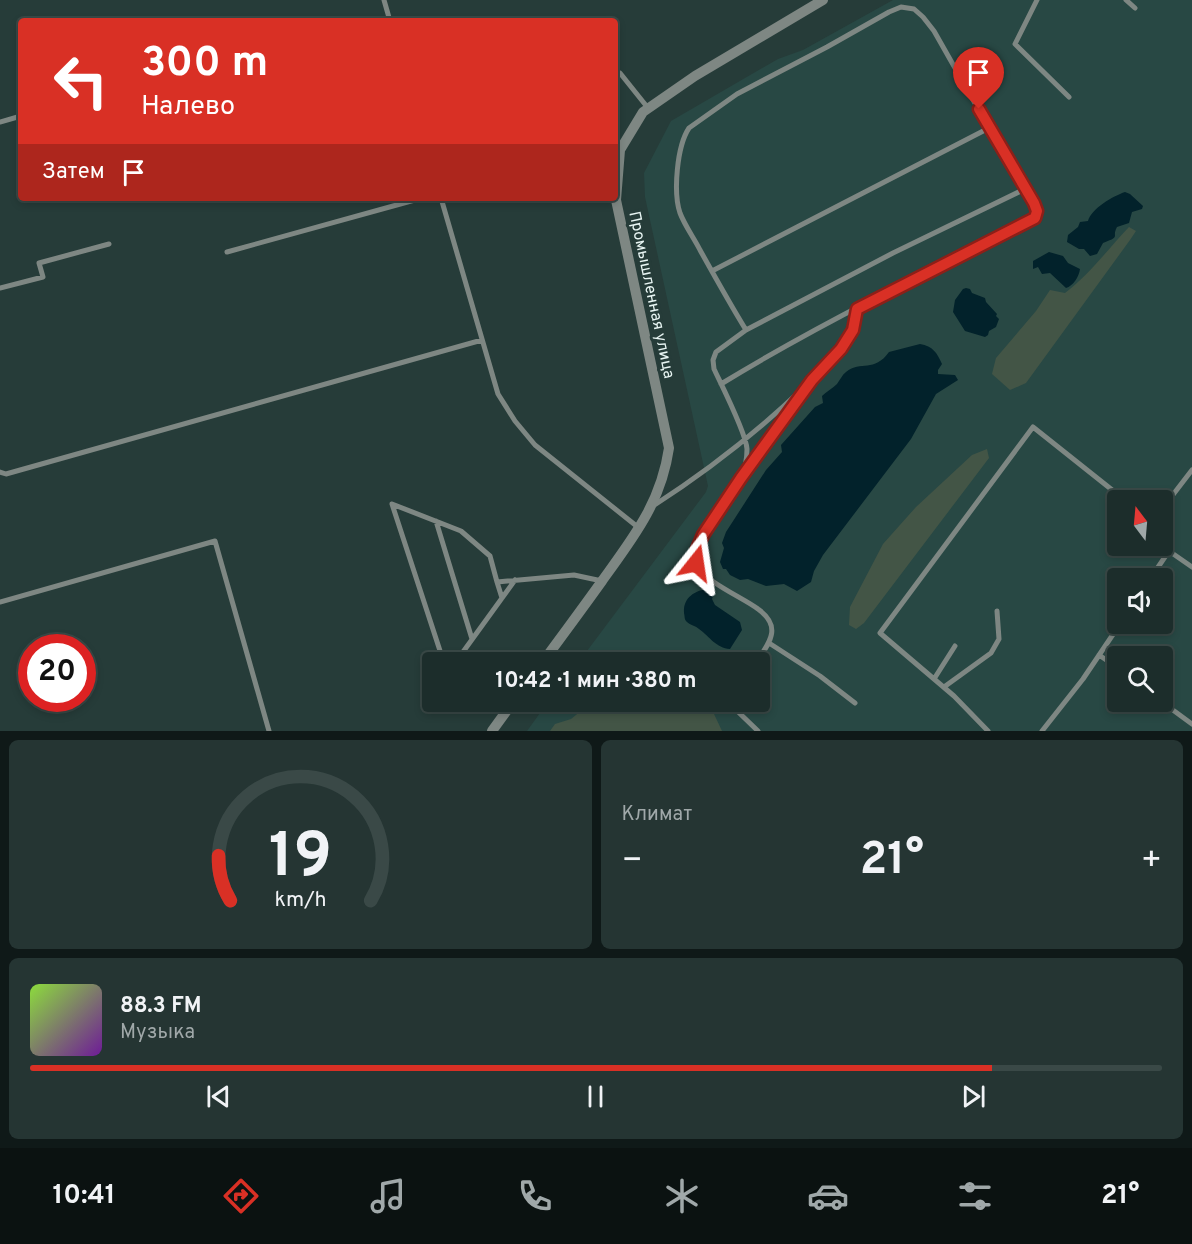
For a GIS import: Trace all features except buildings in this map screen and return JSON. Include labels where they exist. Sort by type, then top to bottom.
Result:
[{"type":"street","name":"Промышленная улица","points":[[618,175],[620,150],[643,112],[695,76],[823,0]]},
{"type":"street","name":"Промышленная улица","points":[[550,652],[640,529],[666,466],[669,448],[616,201]]},
{"type":"street","points":[[492,731],[506,712]]},
{"type":"lane","points":[[384,0],[389,18]]},
{"type":"lane","points":[[1037,0],[1015,44],[1069,97]]},
{"type":"lane","points":[[1125,0],[1135,8]]},
{"type":"lane","points":[[721,384],[777,350],[1035,218],[1037,211],[1034,203],[945,49],[923,17],[914,9],[901,7],[890,12],[737,94],[689,128],[682,141],[677,202],[681,216],[746,330]]},
{"type":"lane","points":[[618,73],[648,108]]},
{"type":"lane","points":[[0,122],[18,117]]},
{"type":"lane","points":[[712,271],[989,128]]},
{"type":"lane","points":[[741,478],[746,462],[745,440],[714,369],[713,360],[716,351],[746,330],[893,253],[1024,189]]},
{"type":"lane","points":[[227,252],[411,201]]},
{"type":"lane","points":[[442,201],[498,394],[514,421],[535,444],[640,529]]},
{"type":"lane","points":[[0,288],[43,277],[39,263],[110,244]]},
{"type":"lane","points":[[650,508],[687,484],[764,426],[812,380],[841,349],[853,330],[857,309]]},
{"type":"lane","points":[[0,472],[6,474],[482,340]]},
{"type":"lane","points":[[763,652],[773,630],[771,621],[745,599],[714,583],[700,571],[696,563],[697,549],[703,535],[741,478],[812,380]]},
{"type":"lane","points":[[988,731],[944,687],[880,633],[1033,426],[1112,490]]},
{"type":"lane","points":[[1173,495],[1192,470]]},
{"type":"lane","points":[[440,652],[392,504],[461,531],[490,556],[502,598]]},
{"type":"lane","points":[[436,521],[472,639]]},
{"type":"lane","points":[[0,602],[214,541],[269,731]]},
{"type":"lane","points":[[1173,553],[1192,567]]},
{"type":"lane","points":[[497,582],[574,575],[602,581]]},
{"type":"lane","points":[[463,652],[515,580]]},
{"type":"lane","points":[[944,687],[991,653],[999,639],[997,611]]},
{"type":"lane","points":[[1042,731],[1113,634]]},
{"type":"lane","points":[[769,643],[820,676],[855,703]]},
{"type":"lane","points":[[934,679],[955,645]]},
{"type":"lane","points":[[1100,654],[1107,659]]},
{"type":"lane","points":[[1173,710],[1192,724]]},
{"type":"lane","points":[[738,712],[758,731]]},
{"type":"shaded area","points":[[893,0],[1192,0],[1192,731],[527,731],[541,712],[770,712],[770,652],[586,652],[706,492],[708,486],[645,197],[644,173],[671,121],[778,59],[803,50]]},
{"type":"shaded area","points":[[1125,192],[1143,206],[1142,209],[1132,212],[1129,223],[1117,227],[1115,237],[1103,243],[1097,254],[1090,256],[1084,249],[1079,249],[1067,242],[1068,235],[1078,227],[1080,222],[1088,221],[1098,208]]},
{"type":"shaded area","points":[[1049,252],[1063,256],[1068,263],[1080,269],[1075,281],[1069,287],[1066,288],[1050,273],[1042,274],[1038,267],[1033,269],[1033,261]]},
{"type":"shaded area","points":[[966,288],[985,298],[999,319],[996,327],[985,337],[965,331],[953,312],[955,300]]},
{"type":"shaded area","points":[[920,344],[931,348],[938,357],[942,364],[938,374],[955,375],[958,380],[936,394],[911,439],[823,555],[811,582],[797,591],[784,584],[766,586],[748,579],[740,580],[730,575],[726,569],[723,569],[720,562],[726,532],[766,470],[782,452],[781,445],[815,407],[823,403],[822,396],[837,384],[846,372],[878,362],[889,352]]},
{"type":"shaded area","points":[[707,589],[715,591],[712,599],[715,605],[740,622],[742,630],[730,649],[717,644],[685,619],[684,608],[687,599],[698,591]]},
{"type":"green space","points":[[1129,227],[1136,231],[1026,383],[1010,390],[992,374],[996,358],[1036,311],[1050,290],[1065,293],[1074,286]]},
{"type":"green space","points":[[987,449],[989,458],[864,623],[856,629],[849,625],[850,607],[883,544],[916,507],[972,455]]},
{"type":"green space","points":[[580,712],[712,712],[722,731],[550,731],[555,724],[571,719]]},
{"type":"route","points":[[696,563],[697,549],[703,535],[812,380],[841,349],[853,330],[857,309],[1035,218],[1037,211],[1034,203],[979,109]]}]
